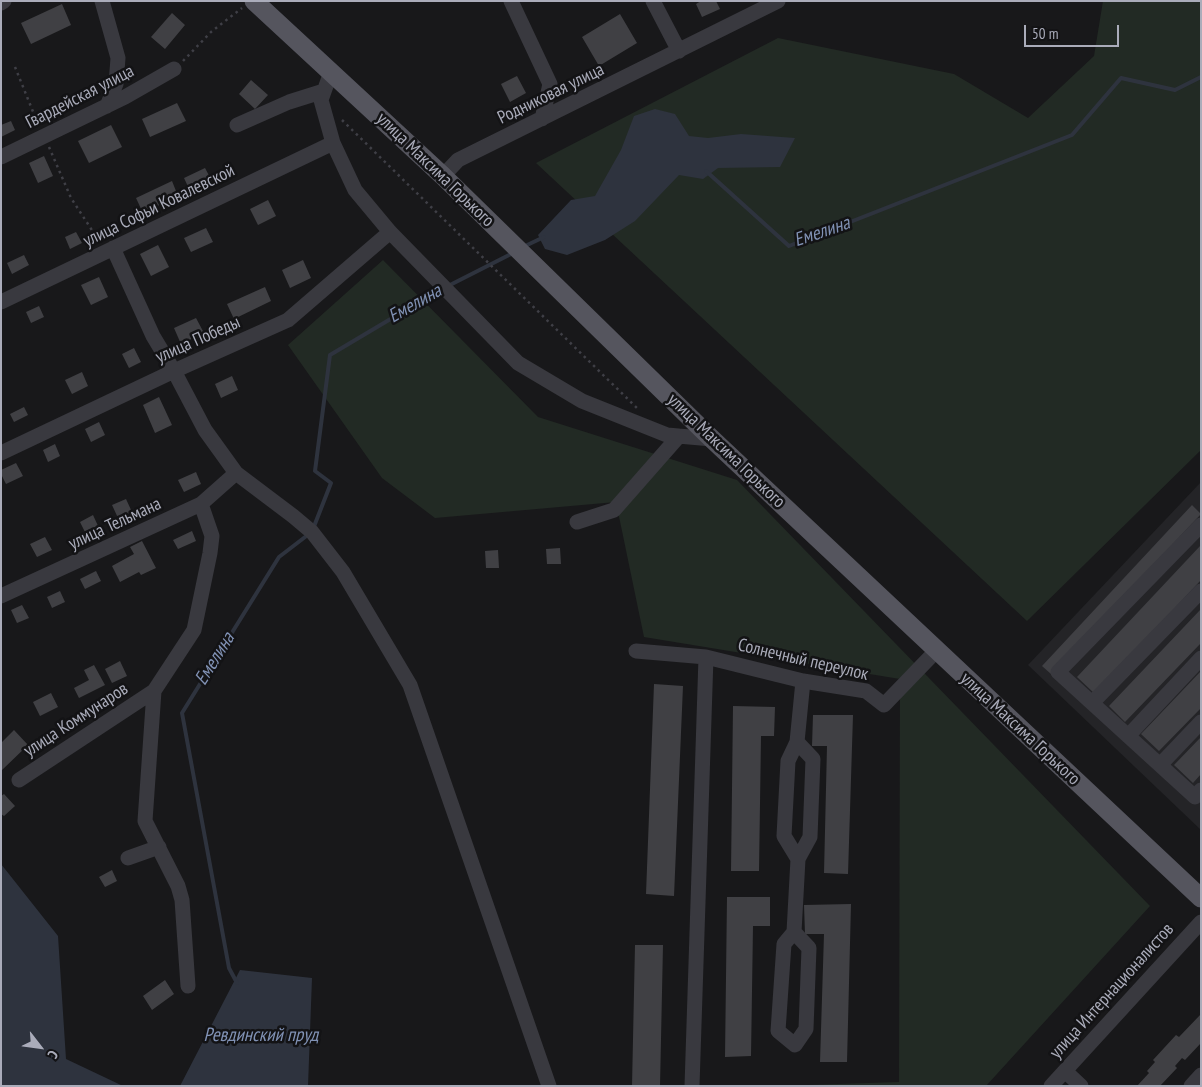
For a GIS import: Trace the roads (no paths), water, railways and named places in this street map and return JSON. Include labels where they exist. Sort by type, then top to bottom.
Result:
[{"type":"main road","name":"улица Максима Горького","points":[[249,4],[332,72],[444,176],[712,439],[1201,898]]},
{"type":"street","points":[[102,1],[118,58],[116,84],[107,106]]},
{"type":"street","points":[[511,1],[550,84],[542,119]]},
{"type":"street","points":[[653,1],[679,51]]},
{"type":"street","name":"Родниковая улица","points":[[444,176],[458,160],[778,1]]},
{"type":"street","name":"Гвардейская улица","points":[[1,157],[107,106],[174,69]]},
{"type":"street","points":[[332,72],[321,100],[333,143],[355,190],[390,232],[518,364],[582,401],[667,435],[712,439]]},
{"type":"street","points":[[237,125],[289,102],[324,91]]},
{"type":"street","name":"улица Софьи Ковалевской","points":[[1,302],[333,143]]},
{"type":"street","name":"улица Победы","points":[[1,453],[174,371],[288,320],[390,232]]},
{"type":"street","points":[[110,250],[153,336],[205,430],[236,473],[312,532],[344,572],[410,685],[549,1086]]},
{"type":"street","points":[[577,522],[614,510],[679,436]]},
{"type":"street","name":"улица Тельмана","points":[[1,596],[201,504],[236,473]]},
{"type":"street","points":[[188,986],[182,900],[178,886],[145,822],[154,692],[194,630],[210,553],[212,536],[201,504]]},
{"type":"street","points":[[1201,524],[1058,672],[1195,797],[1201,790]]},
{"type":"street","points":[[1092,703],[1201,591]]},
{"type":"street","name":"Солнечный переулок","points":[[636,651],[706,657],[803,681],[866,691],[884,705],[936,651]]},
{"type":"street","points":[[692,1086],[706,657]]},
{"type":"street","points":[[1128,736],[1201,658]]},
{"type":"street","points":[[798,859],[784,836],[788,761],[798,742],[803,681]]},
{"type":"street","name":"улица Коммунаров","points":[[19,780],[154,692]]},
{"type":"street","points":[[1160,765],[1201,722]]},
{"type":"street","points":[[794,932],[810,948],[806,1029],[795,1045],[778,1031],[784,944],[794,932],[798,859],[810,837],[813,759],[798,742]]},
{"type":"street","points":[[128,858],[159,847]]},
{"type":"street","name":"улица Интернационалистов","points":[[1051,1086],[1201,922]]},
{"type":"street","points":[[1065,1071],[1080,1086]]},
{"type":"street","points":[[1191,1086],[1201,1075]]},
{"type":"water","points":[[655,109],[675,114],[689,136],[708,138],[741,134],[795,138],[780,167],[718,168],[703,179],[679,175],[635,221],[605,240],[567,255],[545,249],[538,235],[571,200],[595,196],[621,150],[634,116]]},
{"type":"water","points":[[1,864],[58,936],[66,1059],[123,1086],[1,1086]]},
{"type":"water","name":"Ревдинский пруд","points":[[240,970],[312,978],[308,1086],[180,1086]]},
{"type":"waterway","name":"Емелина","points":[[706,171],[789,246],[1072,135],[1121,78],[1175,90],[1201,77]]},
{"type":"waterway","name":"Емелина","points":[[523,247],[544,237]]},
{"type":"waterway","name":"Емелина","points":[[448,286],[513,253]]},
{"type":"waterway","name":"Емелина","points":[[313,529],[331,483],[315,471],[330,355],[441,289]]},
{"type":"waterway","name":"Емелина","points":[[237,983],[229,968],[182,713],[279,557],[309,534]]}]
